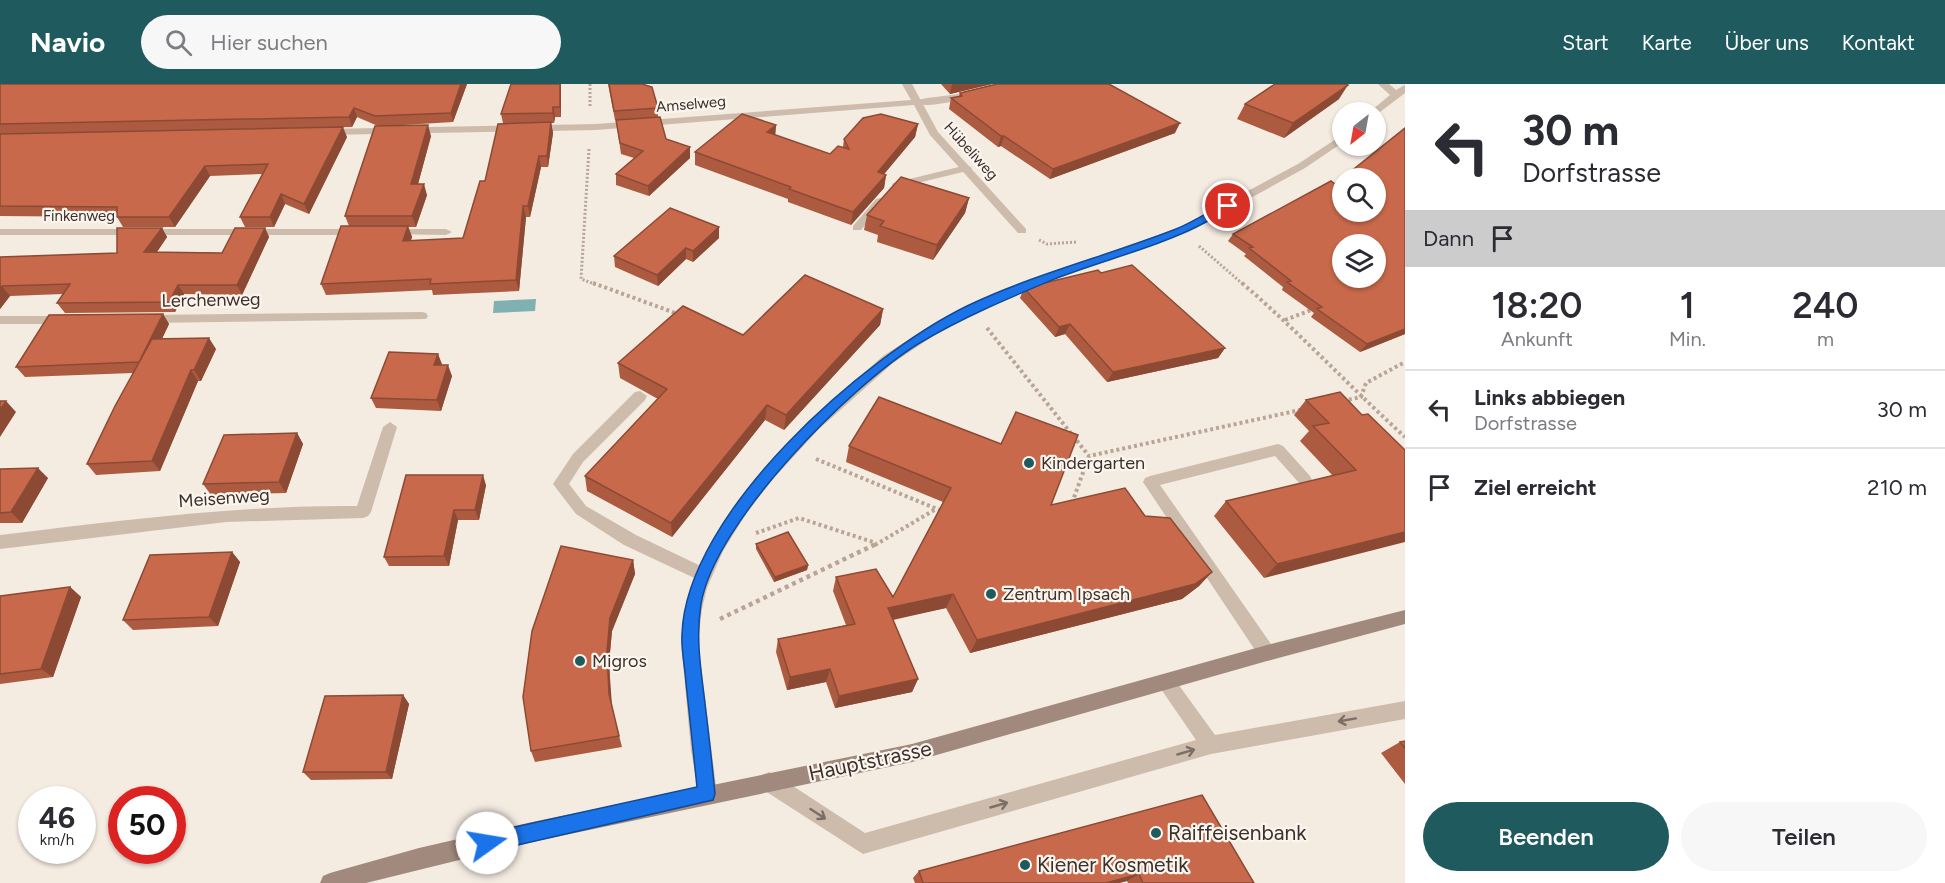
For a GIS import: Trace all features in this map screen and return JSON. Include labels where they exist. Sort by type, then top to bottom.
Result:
[{"type":"main road","name":"Hauptstrasse","points":[[330,883],[419,858],[706,794],[912,753],[1267,653],[1405,617]]},
{"type":"street","name":"Hübeliweg","points":[[907,84],[934,133],[1022,231]]},
{"type":"street","points":[[1383,84],[1396,95]]},
{"type":"street","points":[[1386,103],[1405,88]]},
{"type":"street","name":"Amselweg","points":[[319,132],[591,127],[948,100],[976,94]]},
{"type":"street","points":[[706,794],[689,634],[694,601],[703,575],[718,546],[750,496],[791,448],[846,393],[912,342],[972,308],[1066,271],[1182,230],[1267,186],[1332,147]]},
{"type":"street","points":[[857,228],[894,186],[967,168]]},
{"type":"street","name":"Finkenweg","points":[[0,232],[446,232]]},
{"type":"street","name":"Lerchenweg","points":[[129,319],[422,316]]},
{"type":"street","points":[[0,320],[82,320]]},
{"type":"street","points":[[640,396],[578,458],[561,484],[581,510],[630,540],[703,575]]},
{"type":"street","name":"Meisenweg","points":[[0,542],[156,522],[306,511],[363,512],[390,427]]},
{"type":"street","points":[[1267,653],[1150,482],[1278,450],[1305,480]]},
{"type":"street","points":[[1167,683],[1211,745]]},
{"type":"street","points":[[769,782],[863,844],[1211,745],[1405,710]]},
{"type":"path","points":[[590,84],[591,127],[581,279],[681,315]]},
{"type":"path","points":[[1182,230],[1285,320],[1360,397],[1405,437]]},
{"type":"path","points":[[1022,231],[1066,271]]},
{"type":"path","points":[[972,308],[1089,456]]},
{"type":"path","points":[[1285,320],[1316,308]]},
{"type":"path","points":[[1360,397],[1366,383],[1405,363]]},
{"type":"path","points":[[1338,402],[1360,397]]},
{"type":"path","points":[[1089,456],[1304,409]]},
{"type":"path","points":[[791,448],[946,513]]},
{"type":"path","points":[[1071,508],[1089,456]]},
{"type":"path","points":[[689,634],[877,544],[936,509]]},
{"type":"path","points":[[718,546],[799,518],[877,544]]},
{"type":"water","points":[[536,299],[535,311],[493,313],[494,301]]},
{"type":"building","points":[[0,84],[461,84],[451,113],[375,116],[354,108],[349,117],[0,124]]},
{"type":"building","points":[[511,84],[560,84],[560,107],[553,107],[553,113],[501,114]]},
{"type":"building","points":[[609,84],[642,84],[652,87],[658,108],[614,111]]},
{"type":"building","points":[[997,84],[1109,84],[1180,123],[1053,169],[1001,136],[951,98],[962,96],[960,93]]},
{"type":"building","points":[[1275,84],[1348,85],[1293,123],[1245,104]]},
{"type":"building","points":[[742,114],[776,125],[767,132],[830,154],[838,146],[849,149],[844,139],[863,118],[881,114],[918,124],[878,172],[886,175],[853,212],[695,152]]},
{"type":"building","points":[[660,117],[666,139],[690,147],[648,186],[616,174],[643,151],[620,143],[616,120]]},
{"type":"building","points":[[551,122],[547,156],[539,156],[528,206],[523,206],[516,280],[430,284],[431,279],[321,284],[341,226],[408,226],[403,241],[463,238],[480,181],[485,181],[498,124]]},
{"type":"building","points":[[428,125],[411,184],[424,184],[412,216],[345,216],[375,126]]},
{"type":"building","points":[[343,127],[304,204],[281,194],[270,217],[240,217],[268,164],[205,166],[169,217],[117,217],[117,207],[0,206],[0,134]]},
{"type":"building","points":[[1405,128],[1405,329],[1367,344],[1317,309],[1322,307],[1287,282],[1291,281],[1249,248],[1253,247],[1233,234],[1331,181],[1332,222],[1386,222],[1386,168],[1355,168],[1370,156],[1386,156],[1386,143]]},
{"type":"building","points":[[901,177],[969,198],[937,245],[880,226],[884,221],[867,215]]},
{"type":"building","points":[[670,208],[719,227],[693,251],[686,248],[657,275],[614,256]]},
{"type":"building","points":[[117,228],[162,228],[144,252],[222,253],[235,228],[265,228],[237,285],[178,285],[169,302],[57,303],[70,284],[2,286],[0,289],[0,257],[117,253]]},
{"type":"building","points":[[1132,265],[1225,348],[1113,372],[1070,324],[1059,327],[1024,288],[1098,270],[1101,273]]},
{"type":"building","points":[[805,275],[883,309],[786,415],[767,405],[671,523],[585,476],[667,389],[618,363],[683,306],[743,335]]},
{"type":"building","points":[[163,314],[139,362],[16,367],[49,315]]},
{"type":"building","points":[[209,338],[194,370],[191,370],[152,461],[87,464],[115,406],[152,339]]},
{"type":"building","points":[[389,352],[438,354],[434,365],[448,365],[437,400],[371,398]]},
{"type":"building","points":[[1340,392],[1362,415],[1368,414],[1405,450],[1405,532],[1277,564],[1226,501],[1356,470],[1313,426],[1329,423],[1306,400]]},
{"type":"building","points":[[879,397],[1001,444],[1016,412],[1078,435],[1051,505],[1125,488],[1145,516],[1170,518],[1212,572],[1195,584],[977,640],[953,594],[888,608],[918,679],[839,696],[830,669],[790,677],[778,639],[855,624],[836,577],[876,569],[893,597],[951,488],[849,446]]},
{"type":"building","points":[[0,401],[6,401],[0,410]]},
{"type":"building","points":[[297,433],[279,482],[203,484],[224,435]]},
{"type":"building","points":[[38,468],[11,512],[0,513],[0,469]]},
{"type":"building","points":[[406,475],[483,475],[475,510],[454,510],[444,556],[384,557]]},
{"type":"building","points":[[788,532],[808,565],[775,577],[756,544]]},
{"type":"building","points":[[561,546],[633,560],[610,618],[607,651],[609,694],[619,736],[531,751],[523,697],[532,631]]},
{"type":"building","points":[[232,552],[209,617],[123,620],[150,555]]},
{"type":"building","points":[[70,587],[41,669],[0,674],[0,596]]},
{"type":"building","points":[[403,695],[386,772],[303,772],[325,696]]},
{"type":"building","points":[[1202,795],[1254,883],[1143,883],[1139,874],[1106,883],[923,883],[919,871]]},
{"type":"place","name":"Kindergarten","points":[[1029,463]]},
{"type":"place","name":"Zentrum Ipsach","points":[[991,594]]},
{"type":"place","name":"Migros","points":[[580,661]]},
{"type":"place","name":"Raiffeisenbank","points":[[1156,833]]},
{"type":"place","name":"Kiener Kosmetik","points":[[1025,865]]},
{"type":"route","points":[[487,843],[706,794],[689,634],[694,601],[707,565],[750,496],[791,448],[846,393],[912,342],[972,308],[1066,271],[1182,230],[1228,206]]}]
